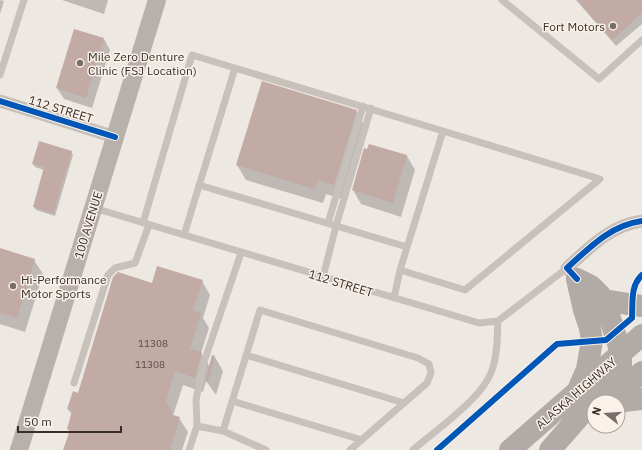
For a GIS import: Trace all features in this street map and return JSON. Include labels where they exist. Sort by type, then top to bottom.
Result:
[{"type":"highway","points":[[550,450],[613,378],[621,366],[621,352],[600,295],[591,286],[572,274]]},
{"type":"highway","points":[[572,274],[590,328],[592,341],[587,370],[577,393]]},
{"type":"highway","points":[[602,300],[642,306]]},
{"type":"highway","name":"ALASKA HIGHWAY","points":[[510,450],[642,335]]},
{"type":"highway","points":[[616,394],[642,372]]},
{"type":"highway","points":[[626,401],[642,399]]},
{"type":"highway","points":[[553,450],[586,420]]},
{"type":"main road","name":"100 AVENUE","points":[[23,449],[157,0]]},
{"type":"street","name":"112 STREET","points":[[0,101],[115,138]]},
{"type":"street","points":[[572,274],[608,233],[621,226],[642,221]]},
{"type":"lane","points":[[0,75],[24,0]]},
{"type":"lane","points":[[502,0],[599,79],[642,40]]},
{"type":"lane","points":[[74,383],[108,275],[115,268],[135,263],[192,55],[600,179],[466,290],[400,270]]},
{"type":"lane","points":[[184,235],[235,68]]},
{"type":"lane","points":[[328,223],[367,107]]},
{"type":"lane","points":[[323,277],[367,107]]},
{"type":"lane","points":[[394,298],[400,270],[443,131]]},
{"type":"lane","points":[[199,185],[407,247]]},
{"type":"lane","name":"112 STREET","points":[[94,208],[479,323],[498,321]]},
{"type":"lane","points":[[189,450],[197,426],[196,400],[203,365],[241,252]]},
{"type":"lane","points":[[413,450],[474,398],[486,384],[495,360],[498,321],[572,274]]},
{"type":"lane","points":[[223,431],[260,310],[418,358],[429,364],[431,373],[427,383],[350,450]]},
{"type":"lane","points":[[246,355],[404,403]]},
{"type":"lane","points":[[232,401],[362,440]]},
{"type":"lane","points":[[197,426],[223,431],[266,450]]},
{"type":"building","name":"Fort Motors","points":[[577,0],[642,0],[642,13],[612,40]]},
{"type":"building","name":"Mile Zero Denture Clinic (FSJ Location)","points":[[74,29],[104,38],[86,98],[56,88]]},
{"type":"building","points":[[262,81],[357,110],[334,185],[318,180],[315,189],[236,165]]},
{"type":"building","points":[[39,141],[72,151],[53,213],[33,207],[44,167],[32,164]]},
{"type":"building","points":[[369,144],[407,155],[393,203],[352,190],[364,148],[367,149]]},
{"type":"building","name":"Hi-Performance Motor Sports","points":[[0,248],[35,259],[17,318],[0,313]]},
{"type":"building","points":[[157,266],[203,280],[193,310],[201,313],[190,349],[202,352],[195,378],[175,371],[166,401],[173,415],[180,417],[170,450],[63,450],[70,430],[67,429],[72,411],[67,409],[73,391],[78,393],[113,277],[118,272],[152,283]]},
{"type":"building","points":[[212,355],[215,356],[208,382],[205,381]]},
{"type":"cycle path","points":[[0,101],[115,137]]},
{"type":"cycle path","points":[[577,279],[567,268],[610,232],[631,223],[642,221]]},
{"type":"cycle path","points":[[437,450],[557,344],[606,340],[632,318],[634,289],[638,279],[642,275]]},
{"type":"place","name":"Fort Motors","points":[[613,26]]},
{"type":"place","name":"Mile Zero Denture Clinic (FSJ Location)","points":[[80,63]]},
{"type":"place","name":"Hi-Performance Motor Sports","points":[[13,286]]}]
